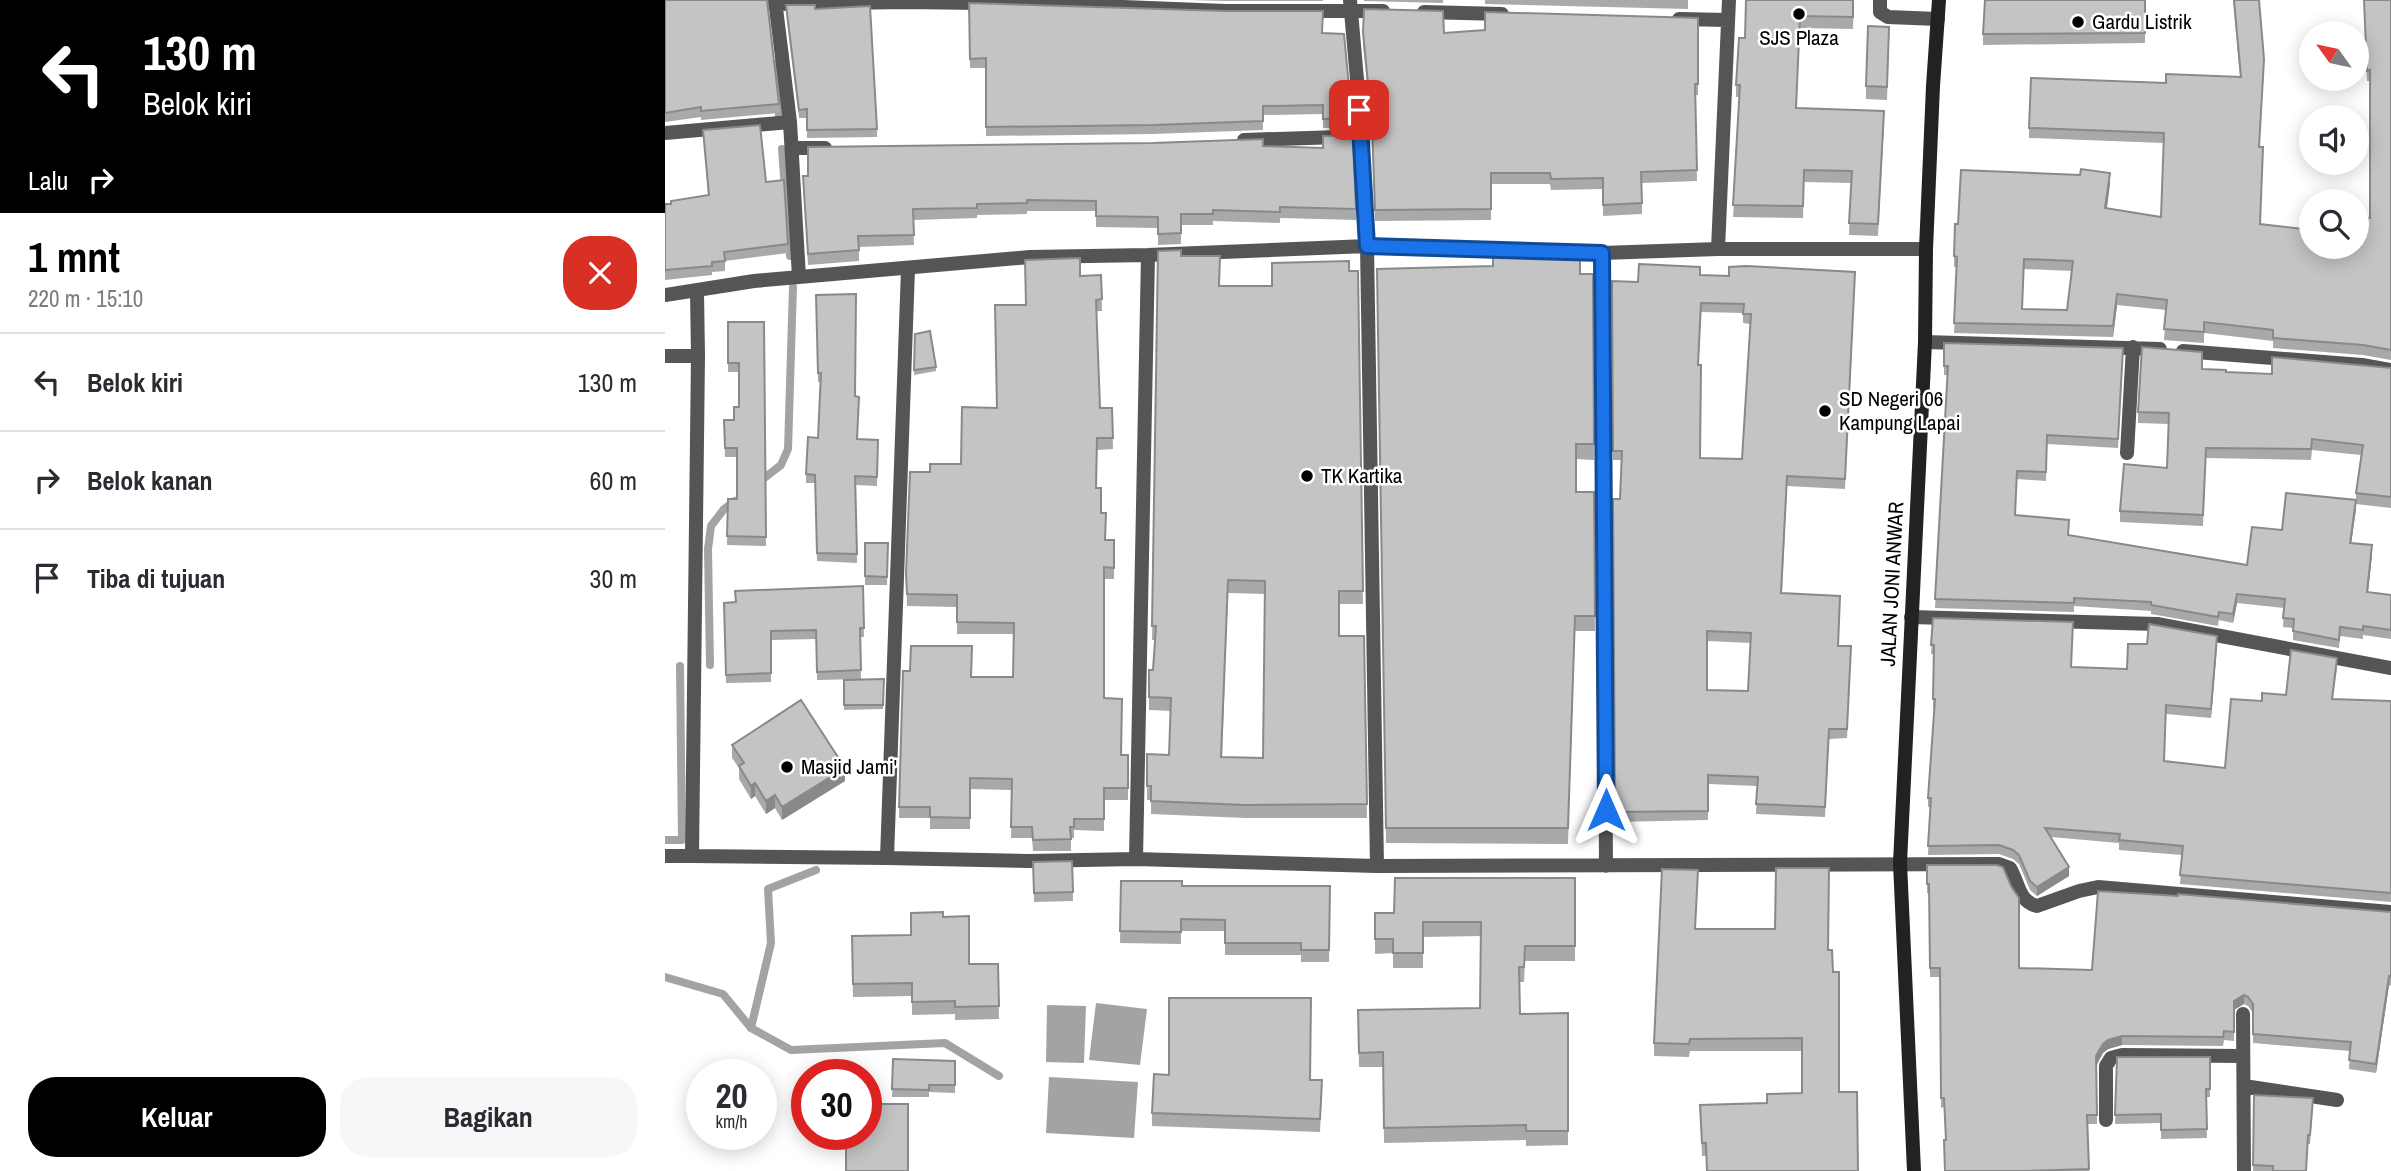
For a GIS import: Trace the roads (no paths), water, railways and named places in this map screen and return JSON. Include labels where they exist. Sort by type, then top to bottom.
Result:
[{"type":"main road","name":"JALAN JONI ANWAR","points":[[1914,1171],[1900,863],[1926,342],[1926,249],[1939,0]]},
{"type":"street","points":[[1718,249],[1729,0]]},
{"type":"street","points":[[1880,0],[1880,12],[1888,17],[1938,19]]},
{"type":"street","points":[[799,277],[790,122],[775,2],[1047,4],[1225,11],[1350,5],[1399,11],[1518,15]]},
{"type":"street","points":[[1350,5],[1362,136],[1367,246],[1377,866]]},
{"type":"street","points":[[1658,18],[1728,20]]},
{"type":"street","points":[[665,133],[790,122]]},
{"type":"street","points":[[1223,141],[1362,136]]},
{"type":"street","points":[[792,148],[833,148]]},
{"type":"street","points":[[665,295],[754,281],[1030,257],[1148,256],[1367,246],[1602,253],[1718,249],[1926,249]]},
{"type":"street","points":[[1602,253],[1606,866]]},
{"type":"street","points":[[1136,859],[1148,256]]},
{"type":"street","points":[[887,858],[908,269]]},
{"type":"street","points":[[692,856],[697,292]]},
{"type":"street","points":[[1926,342],[2133,347],[2349,364],[2391,370]]},
{"type":"street","points":[[2127,453],[2133,347]]},
{"type":"street","points":[[665,356],[698,356]]},
{"type":"street","points":[[1911,617],[2157,624],[2391,668]]},
{"type":"street","points":[[665,856],[1029,861],[1136,859],[1377,866],[1900,863],[2005,865],[2013,870],[2021,896],[2032,906],[2098,887],[2391,912]]},
{"type":"street","points":[[2243,1014],[2244,1171]]},
{"type":"street","points":[[2106,1120],[2106,1066],[2111,1058],[2122,1055],[2242,1056]]},
{"type":"street","points":[[2243,1086],[2337,1100]]},
{"type":"waterway","points":[[776,64],[779,117]]},
{"type":"waterway","points":[[782,149],[790,256]]},
{"type":"waterway","points":[[759,482],[781,465],[788,449],[793,287]]},
{"type":"waterway","points":[[710,665],[708,549],[711,526],[724,509],[735,501]]},
{"type":"waterway","points":[[665,840],[682,840],[680,666]]},
{"type":"waterway","points":[[751,1028],[771,943],[768,889],[816,870]]},
{"type":"waterway","points":[[665,977],[723,994],[751,1028],[791,1050],[945,1043],[999,1076]]},
{"type":"place","name":"SJS Plaza","points":[[1799,14]]},
{"type":"place","name":"Gardu Listrik","points":[[2078,22]]},
{"type":"place","name":"SD Negeri 06 Kampung Lapai","points":[[1825,411]]},
{"type":"place","name":"TK Kartika","points":[[1307,476]]},
{"type":"place","name":"Masjid Jami'","points":[[787,767]]}]
